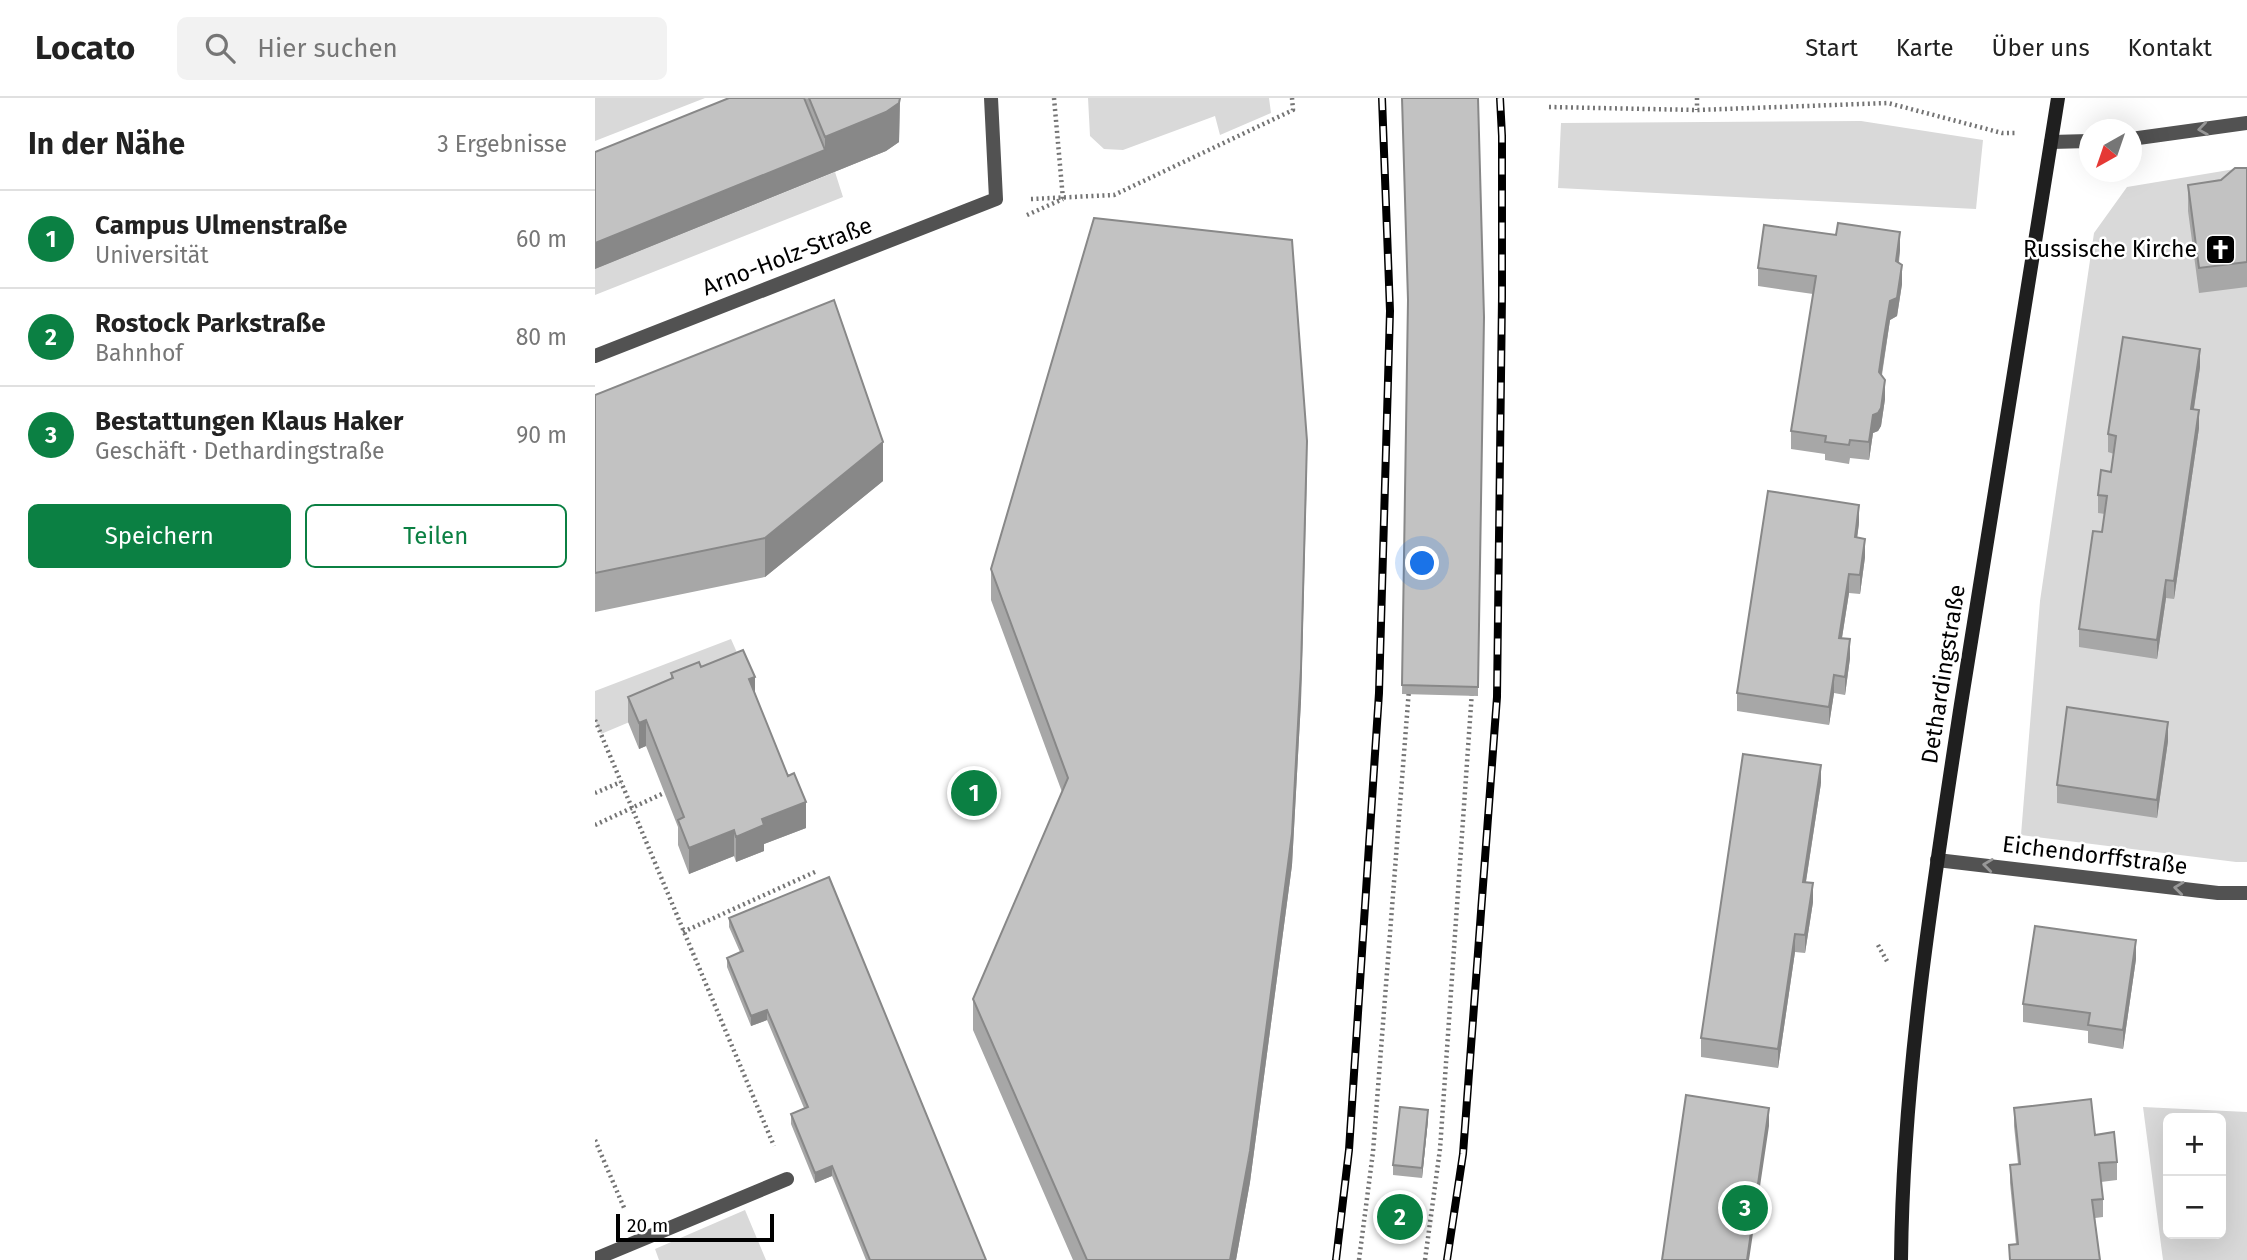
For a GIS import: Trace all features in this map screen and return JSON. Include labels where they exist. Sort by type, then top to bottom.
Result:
[{"type":"street","name":"Arno-Holz-Straße","points":[[595,356],[996,199],[991,98]]},
{"type":"street","name":"Dethardingstraße","points":[[1901,1260],[1902,1184],[1937,860],[2058,98]]},
{"type":"street","points":[[2142,137],[2247,123]]},
{"type":"street","points":[[2051,142],[2079,141]]},
{"type":"street","name":"Eichendorffstraße","points":[[1937,860],[2218,893],[2247,892]]},
{"type":"street","points":[[595,1259],[787,1180]]},
{"type":"path","points":[[1054,98],[1063,199],[1114,195],[1293,110],[1292,98]]},
{"type":"path","points":[[1697,98],[1697,110]]},
{"type":"path","points":[[1881,98],[1888,103]]},
{"type":"path","points":[[1549,107],[1697,110],[1888,103],[2002,133]]},
{"type":"path","points":[[1359,1260],[1373,1152],[1409,676]]},
{"type":"path","points":[[1425,1260],[1440,1149],[1472,687]]},
{"type":"path","points":[[595,720],[787,1180]]},
{"type":"path","points":[[595,793],[621,782]]},
{"type":"path","points":[[595,825],[664,793]]},
{"type":"path","points":[[683,932],[817,871]]},
{"type":"path","points":[[595,1140],[638,1242]]},
{"type":"shaded area","points":[[595,98],[705,98],[595,141]]},
{"type":"shaded area","points":[[1088,98],[1269,98],[1271,113],[1220,135],[1215,116],[1123,150],[1104,149],[1090,136]]},
{"type":"shaded area","points":[[1861,121],[1983,140],[1976,209],[1558,188],[1561,123]]},
{"type":"shaded area","points":[[2247,167],[2247,862],[2021,835],[2040,601],[2094,233],[2127,187]]},
{"type":"shaded area","points":[[835,172],[843,197],[595,295],[595,269]]},
{"type":"shaded area","points":[[731,639],[746,673],[601,734],[595,720],[595,691]]},
{"type":"shaded area","points":[[2143,1107],[2247,1112],[2247,1260],[2163,1260]]},
{"type":"shaded area","points":[[745,1210],[766,1260],[659,1260],[655,1249]]},
{"type":"building","points":[[729,98],[804,98],[825,150],[595,243],[595,152]]},
{"type":"building","points":[[809,98],[900,98],[899,103],[886,112],[825,137]]},
{"type":"building","points":[[1402,98],[1478,98],[1484,317],[1478,687],[1402,685],[1408,300]]},
{"type":"building","name":"Russische Kirche","points":[[2235,168],[2247,168],[2247,262],[2199,268],[2188,185],[2221,180]]},
{"type":"building","points":[[1094,218],[1292,240],[1307,441],[1301,669],[1292,834],[1250,1151],[1230,1260],[1087,1260],[973,999],[1068,778],[991,569]]},
{"type":"building","points":[[1838,223],[1900,232],[1896,261],[1902,265],[1897,298],[1890,301],[1884,337],[1879,372],[1885,380],[1881,408],[1873,415],[1869,442],[1850,440],[1849,445],[1825,442],[1826,436],[1791,431],[1816,276],[1758,268],[1764,225],[1836,235]]},
{"type":"building","points":[[834,300],[883,442],[765,538],[595,573],[595,395]]},
{"type":"building","points":[[2123,337],[2200,349],[2191,409],[2199,410],[2174,581],[2166,580],[2157,640],[2079,629],[2093,531],[2102,532],[2107,496],[2098,495],[2101,470],[2111,472],[2116,436],[2108,434]]},
{"type":"building","points":[[1768,491],[1859,505],[1855,537],[1865,539],[1860,575],[1849,574],[1839,638],[1850,639],[1845,677],[1834,675],[1829,707],[1737,693]]},
{"type":"building","points":[[743,650],[755,677],[749,679],[788,776],[794,773],[806,802],[762,819],[764,825],[736,837],[734,830],[689,848],[678,820],[684,817],[646,720],[639,723],[628,697],[673,678],[671,673],[699,662],[701,667]]},
{"type":"building","points":[[2067,707],[2168,722],[2157,800],[2057,785]]},
{"type":"building","points":[[1743,754],[1821,765],[1803,882],[1813,883],[1805,935],[1795,934],[1778,1049],[1701,1038]]},
{"type":"building","points":[[829,877],[986,1260],[870,1260],[832,1166],[815,1173],[791,1114],[808,1107],[767,1010],[751,1016],[727,958],[743,951],[729,918]]},
{"type":"building","points":[[2035,926],[2136,940],[2123,1030],[2088,1025],[2090,1013],[2023,1004]]},
{"type":"building","points":[[1686,1095],[1769,1108],[1747,1260],[1662,1260]]},
{"type":"building","points":[[2091,1099],[2095,1135],[2114,1132],[2117,1162],[2099,1163],[2103,1199],[2092,1200],[2100,1260],[2010,1260],[2009,1245],[2018,1244],[2010,1165],[2020,1164],[2014,1108]]},
{"type":"building","points":[[1400,1107],[1428,1110],[1422,1168],[1393,1165]]},
{"type":"railway","points":[[1336,1260],[1349,1150],[1379,693],[1390,311],[1382,98]]},
{"type":"railway","points":[[1447,1260],[1463,1154],[1497,697],[1502,297],[1500,98]]},
{"type":"place","name":"Russische Kirche","points":[[2220,249]]},
{"type":"place","name":"Campus Ulmenstraße","points":[[974,793]]},
{"type":"place","name":"Bestattungen Klaus Haker","points":[[1745,1208]]},
{"type":"place","name":"Rostock Parkstraße","points":[[1400,1217]]}]
